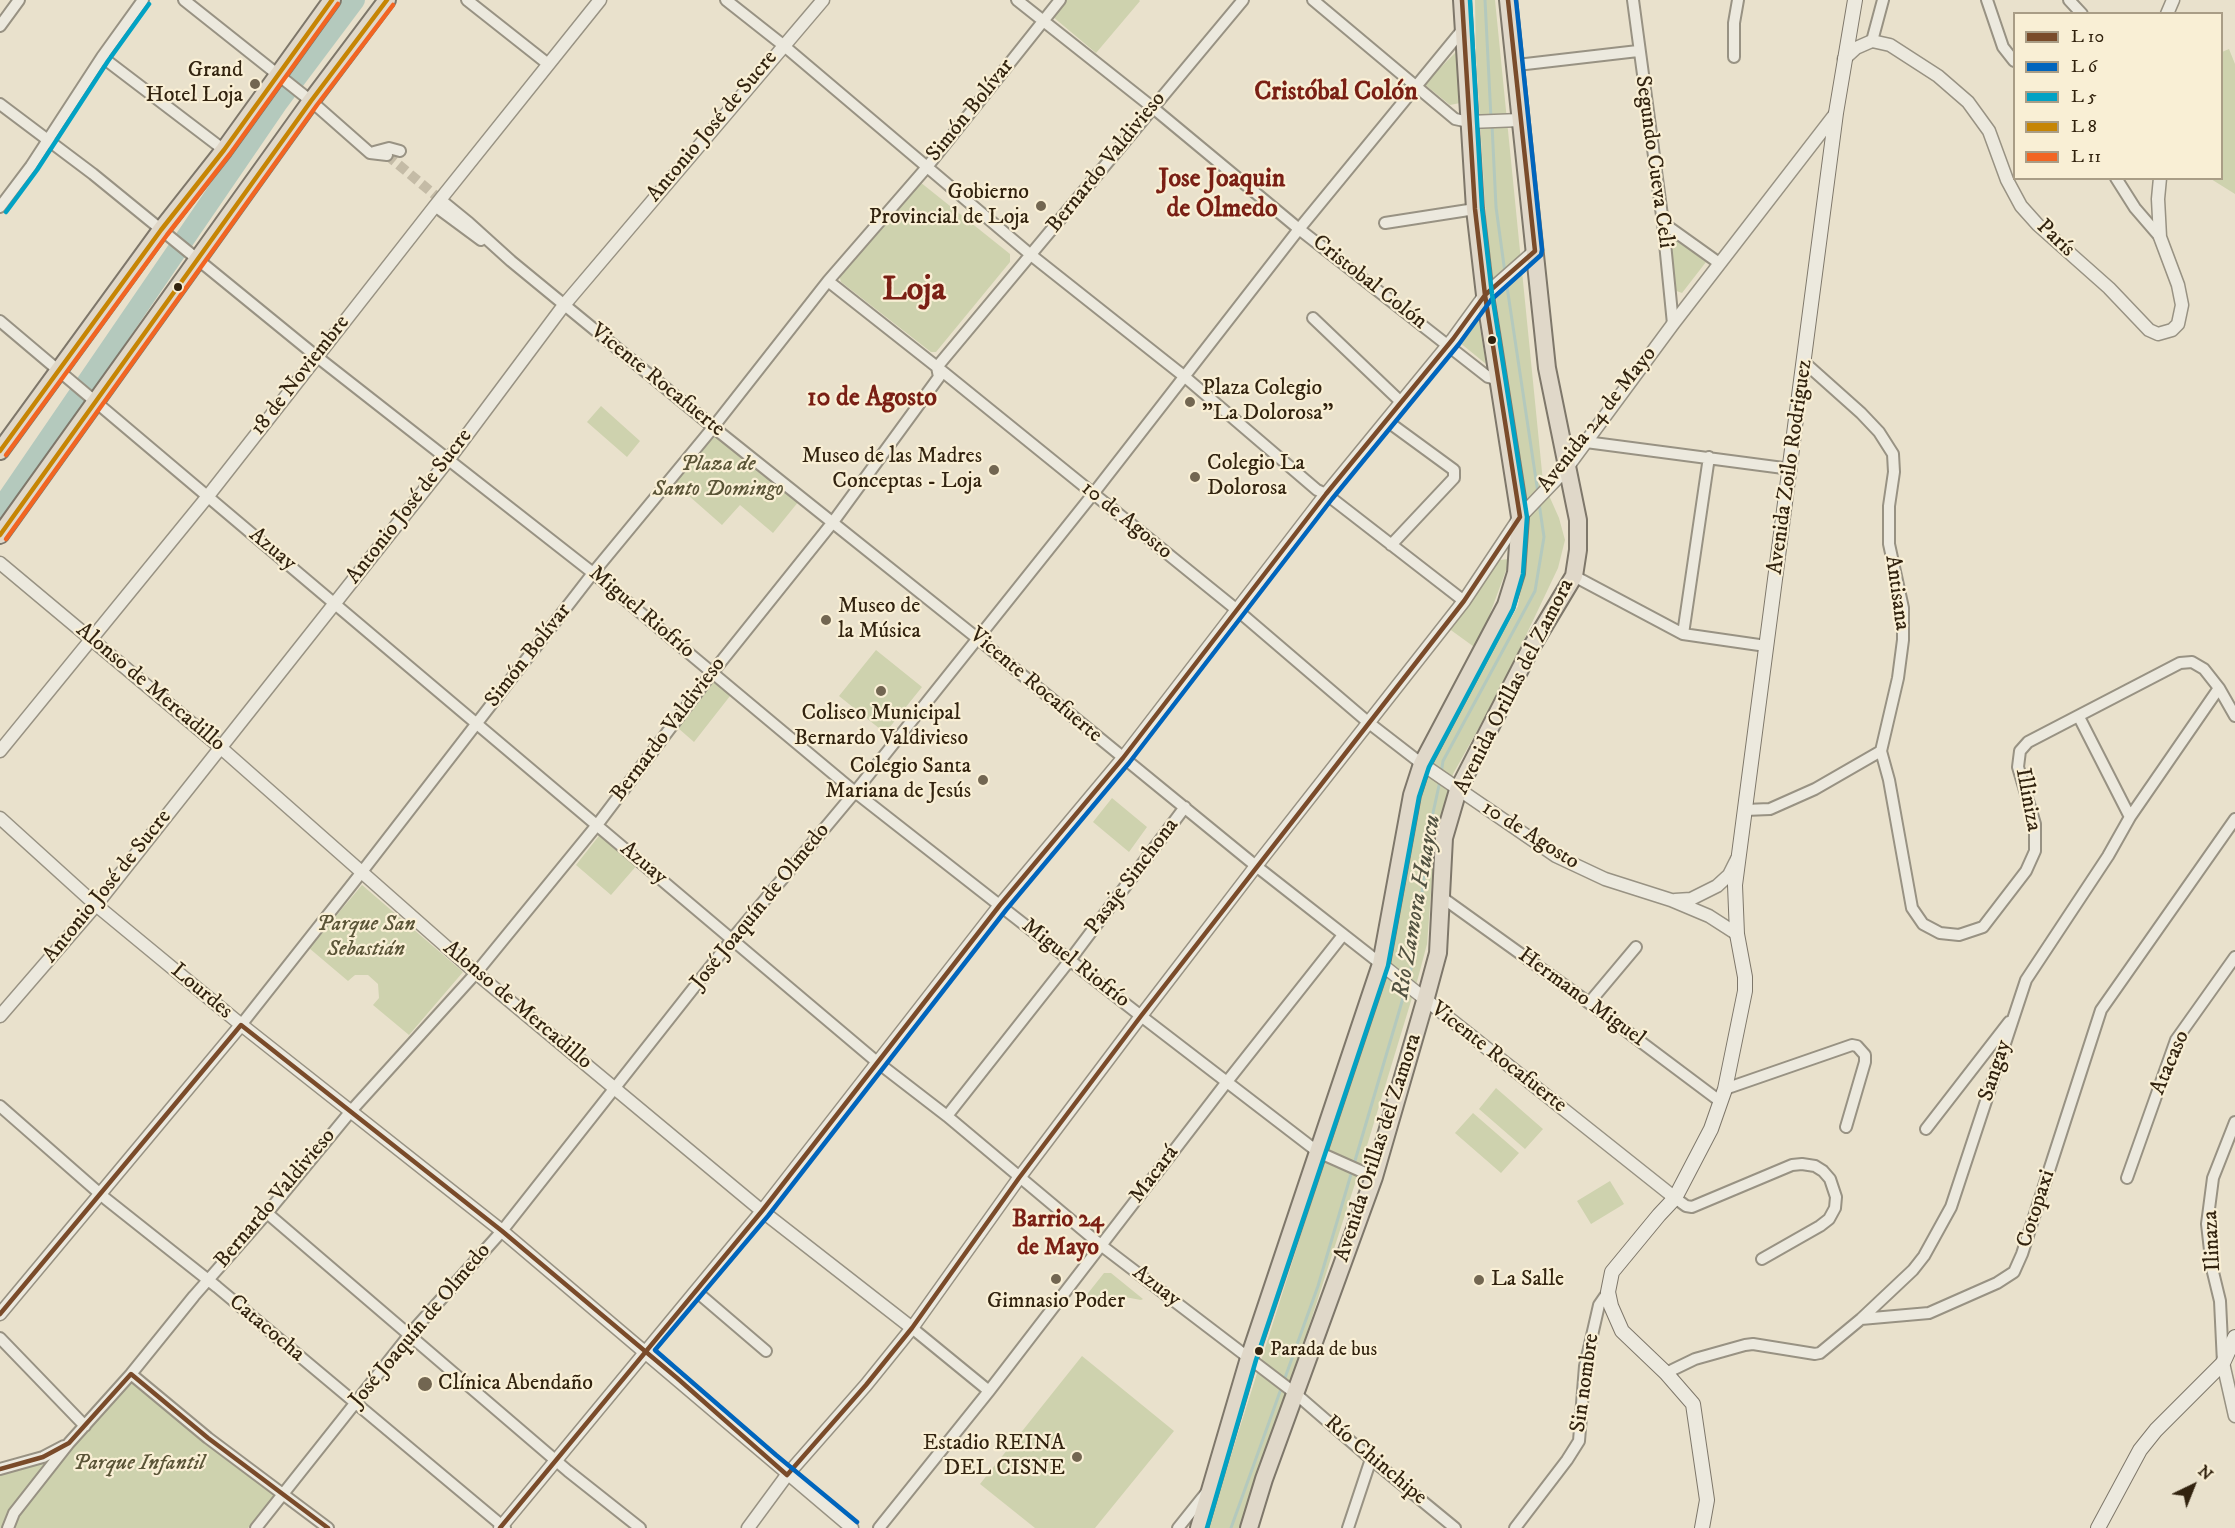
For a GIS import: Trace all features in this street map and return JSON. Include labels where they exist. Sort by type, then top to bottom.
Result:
[{"type":"main road","points":[[0,451],[224,150],[332,0]]},
{"type":"main road","points":[[0,535],[90,399],[387,0]]},
{"type":"main road","points":[[1199,1528],[1298,1218],[1322,1155],[1381,964],[1413,795],[1422,764],[1506,605],[1517,564],[1520,517],[1489,291],[1475,209],[1462,0]]},
{"type":"main road","name":"Avenida Orillas del Zamora","points":[[1249,1528],[1291,1390],[1370,1175],[1425,1001],[1438,953],[1444,838],[1458,790],[1532,646],[1574,576],[1578,550],[1578,520],[1547,368],[1530,255],[1516,65],[1508,0]]},
{"type":"main road","name":"Avenida Zoilo Rodriguez","points":[[1608,1292],[1612,1272],[1676,1198],[1712,1129],[1725,1089],[1745,991],[1745,977],[1737,934],[1734,885],[1791,469],[1836,113],[1855,0]]},
{"type":"main road","points":[[1608,1292],[1611,1306],[1622,1331],[1666,1373],[1693,1404],[1707,1500],[1701,1528]]},
{"type":"main road","points":[[2098,1528],[2140,1450],[2156,1430],[2223,1363],[2235,1337]]},
{"type":"street","points":[[0,27],[19,0]]},
{"type":"street","points":[[0,207],[143,0]]},
{"type":"street","points":[[184,0],[311,101],[370,153],[387,155]]},
{"type":"street","points":[[467,0],[548,64]]},
{"type":"street","name":"18 de Noviembre","points":[[0,751],[208,496],[316,356],[600,0]]},
{"type":"street","points":[[726,0],[783,45],[1031,255],[1185,377],[1317,490],[1326,494],[1464,601]]},
{"type":"street","name":"Antonio José de Sucre","points":[[0,1016],[96,906],[449,459],[564,304],[823,0]]},
{"type":"street","name":"Cristobal Colón","points":[[1017,0],[1447,346],[1488,377],[1500,380]]},
{"type":"street","name":"Simón Bolívar","points":[[0,1314],[241,1024],[593,573],[713,427],[828,281],[927,167],[1060,0]]},
{"type":"street","name":"Bernardo Valdivieso","points":[[69,1443],[131,1374],[351,1111],[476,973],[597,825],[712,673],[833,522],[939,377],[937,367],[1243,0]]},
{"type":"street","points":[[1313,0],[1455,119],[1469,122],[1520,120]]},
{"type":"street","name":"Segundo Cueva Celi","points":[[1633,0],[1638,51],[1663,223],[1672,324]]},
{"type":"street","points":[[1734,57],[1734,22],[1738,0]]},
{"type":"street","points":[[1844,58],[1856,48],[1872,40],[1883,0]]},
{"type":"street","points":[[1986,0],[2003,47],[2013,60]]},
{"type":"street","points":[[2069,0],[2080,12]]},
{"type":"street","name":"José Joaquín de Olmedo","points":[[256,1528],[410,1334],[502,1232],[733,938],[855,792],[1093,494],[1299,228],[1464,28]]},
{"type":"street","name":"París","points":[[1872,40],[1890,45],[1906,54],[1938,76],[1968,102],[1989,131],[2007,180],[2021,206],[2038,225],[2109,288],[2149,330],[2158,334],[2172,330],[2178,324],[2182,306],[2178,285],[2160,237],[2158,199],[2160,180]]},
{"type":"street","points":[[1516,65],[1638,51]]},
{"type":"street","points":[[102,57],[224,150]]},
{"type":"street","name":"Miguel Riofrío","points":[[0,104],[593,573],[855,792],[1226,1083],[1322,1155],[1370,1175]]},
{"type":"street","name":"Avenida 24 de Mayo","points":[[748,1528],[787,1475],[866,1385],[912,1328],[1019,1178],[1141,1016],[1464,601],[1520,517],[1566,470],[1672,324],[1836,113]]},
{"type":"street","points":[[370,153],[389,148],[400,151]]},
{"type":"street","points":[[2117,180],[2135,208],[2160,237]]},
{"type":"street","name":"Vicente Rocafuerte","points":[[438,204],[1256,866],[1676,1198]]},
{"type":"street","points":[[1385,223],[1475,209]]},
{"type":"street","points":[[1663,223],[1719,263]]},
{"type":"street","points":[[502,1527],[762,1211],[1000,905],[1122,758],[1326,494],[1387,421],[1489,291],[1530,255]]},
{"type":"street","name":"10 de Agosto","points":[[828,281],[1237,610],[1370,723],[1458,790],[1556,856],[1605,879],[1671,900],[1709,916],[1737,934]]},
{"type":"street","points":[[1313,318],[1401,402]]},
{"type":"street","name":"Azuay","points":[[0,321],[877,1062],[946,1116],[1102,1246],[1291,1390]]},
{"type":"street","name":"Antisana","points":[[1805,363],[1867,419],[1879,432],[1893,454],[1889,544],[1903,608],[1903,640],[1898,678],[1881,751]]},
{"type":"street","points":[[1387,421],[1454,470],[1454,478],[1391,545]]},
{"type":"street","points":[[1586,442],[1791,469]]},
{"type":"street","points":[[1683,634],[1709,457]]},
{"type":"street","name":"Alonso de Mercadillo","points":[[0,563],[220,747],[476,973],[762,1211],[989,1391]]},
{"type":"street","points":[[1574,576],[1683,634],[1766,646]]},
{"type":"street","name":"Illiniza","points":[[1881,751],[1890,780],[1912,908],[1923,924],[1940,933],[1959,935],[1983,927],[2026,870],[2035,851],[2036,824],[2018,767],[2020,752],[2028,742],[2180,663],[2193,662],[2204,669],[2219,688],[2235,716]]},
{"type":"street","name":"Sangay","points":[[1861,1320],[1913,1270],[1924,1256],[1952,1207],[2026,980],[2108,856],[2130,817],[2219,688]]},
{"type":"street","points":[[2079,717],[2130,817]]},
{"type":"street","points":[[1745,810],[1770,809],[1815,789],[1881,751]]},
{"type":"street","name":"Pasaje Sinchona","points":[[946,1116],[1070,960],[1185,807]]},
{"type":"street","name":"Lourdes","points":[[0,818],[96,906],[502,1232],[852,1528]]},
{"type":"street","name":"Cotopaxi","points":[[1861,1320],[1929,1313],[1997,1283],[2014,1272],[2022,1254],[2101,1010],[2235,819]]},
{"type":"street","name":"10 de Agosto","points":[[1671,900],[1691,899],[1717,886],[1729,875],[1738,857]]},
{"type":"street","name":"Hermano Miguel","points":[[1440,896],[1721,1102]]},
{"type":"street","name":"Macará","points":[[879,1528],[989,1391],[1343,935]]},
{"type":"street","points":[[1589,1003],[1636,947]]},
{"type":"street","name":"Atacaso","points":[[2127,1178],[2176,1040],[2235,957]]},
{"type":"street","points":[[1926,1129],[2015,1015]]},
{"type":"street","points":[[1725,1089],[1851,1045],[1857,1046],[1865,1055],[1865,1062],[1846,1128]]},
{"type":"street","name":"Catacocha","points":[[0,1106],[100,1194],[356,1403],[502,1527]]},
{"type":"street","name":"Ilinaza","points":[[2223,1363],[2220,1301],[2212,1268],[2207,1224],[2213,1178],[2235,1122]]},
{"type":"street","points":[[1676,1198],[1686,1206],[1692,1207],[1792,1165],[1815,1166],[1823,1170],[1830,1179],[1836,1197],[1835,1208],[1829,1219],[1762,1259]]},
{"type":"street","points":[[267,1213],[555,1461],[640,1528]]},
{"type":"street","points":[[697,1292],[766,1351]]},
{"type":"street","name":"Sin nombre","points":[[1515,1528],[1579,1441],[1585,1366],[1599,1305],[1608,1292]]},
{"type":"street","points":[[1666,1373],[1695,1359],[1745,1345],[1815,1354],[1829,1346],[1861,1320]]},
{"type":"street","points":[[0,1338],[85,1426]]},
{"type":"street","points":[[2223,1363],[2235,1416]]},
{"type":"street","points":[[131,1374],[208,1438],[328,1528]]},
{"type":"street","name":"Río Chinchipe","points":[[1291,1390],[1455,1528]]},
{"type":"street","points":[[0,1469],[43,1457],[69,1443]]},
{"type":"street","points":[[8,1528],[14,1513],[69,1443]]},
{"type":"street","points":[[1348,1528],[1371,1459]]},
{"type":"street","points":[[1178,1528],[1211,1485]]},
{"type":"green space","points":[[1065,0],[1140,1],[1096,53],[1052,16]]},
{"type":"green space","points":[[1475,0],[1495,0],[1543,482],[1559,518],[1565,540],[1558,568],[1499,692],[1453,774],[1440,819],[1433,867],[1427,944],[1418,978],[1362,1162],[1241,1528],[1208,1528],[1368,1023],[1401,905],[1414,808],[1431,757],[1518,606],[1528,524],[1487,235],[1476,57]]},
{"type":"green space","points":[[2229,49],[2235,64],[2235,194],[2213,180],[2223,180],[2223,52]]},
{"type":"green space","points":[[1456,52],[1460,103],[1450,105],[1424,84]]},
{"type":"green space","points":[[920,182],[1010,254],[1010,262],[936,352],[931,352],[841,282],[839,275]]},
{"type":"green space","points":[[1676,240],[1706,262],[1682,293],[1674,290],[1669,247]]},
{"type":"green space","points":[[1478,316],[1486,364],[1459,342]]},
{"type":"green space","points":[[601,406],[640,441],[627,457],[587,422]]},
{"type":"green space","name":"Plaza de Santo Domingo","points":[[713,433],[799,501],[773,533],[740,505],[722,525],[672,481]]},
{"type":"green space","points":[[1508,559],[1508,565],[1477,649],[1448,628],[1500,560]]},
{"type":"green space","name":"Coliseo Municipal Bernardo Valdivieso","points":[[876,650],[922,687],[885,733],[839,696]]},
{"type":"green space","points":[[714,682],[730,696],[694,742],[678,728]]},
{"type":"green space","points":[[1112,798],[1147,827],[1129,852],[1093,822]]},
{"type":"green space","points":[[602,832],[638,864],[611,895],[576,865]]},
{"type":"green space","name":"Parque San Sebastián","points":[[362,885],[463,972],[409,1035],[373,1005],[379,998],[378,984],[368,975],[355,975],[348,981],[309,948]]},
{"type":"green space","points":[[1496,1088],[1543,1129],[1525,1149],[1479,1109]]},
{"type":"green space","points":[[1473,1113],[1519,1153],[1501,1173],[1455,1133]]},
{"type":"green space","points":[[1610,1181],[1624,1204],[1591,1224],[1577,1201]]},
{"type":"green space","points":[[1104,1273],[1111,1273],[1143,1299],[1114,1295],[1088,1300],[1085,1297]]},
{"type":"green space","name":"Estadio REINA DEL CISNE","points":[[1082,1356],[1174,1431],[1095,1528],[1035,1528],[980,1484]]},
{"type":"green space","name":"Parque Infantil","points":[[131,1374],[279,1491],[271,1504],[248,1528],[0,1528],[0,1469],[69,1443]]},
{"type":"waterway","points":[[0,509],[277,104],[355,0]]},
{"type":"waterway","name":"Río Zamora Huaycu","points":[[1485,0],[1491,118]]},
{"type":"waterway","name":"Río Zamora Huaycu","points":[[1492,125],[1496,207],[1505,273]]},
{"type":"waterway","name":"Río Zamora Huaycu","points":[[1506,280],[1538,493]]},
{"type":"waterway","name":"Río Zamora Huaycu","points":[[1441,774],[1443,761],[1535,591],[1544,537],[1539,503]]},
{"type":"waterway","name":"Río Zamora Huaycu","points":[[1408,981],[1433,813],[1440,781]]},
{"type":"waterway","name":"Río Zamora Huaycu","points":[[1231,1528],[1318,1286],[1406,988]]},
{"type":"tunnel","points":[[387,155],[442,201]]},
{"type":"transit line","points":[[0,451],[161,230],[224,150],[332,0]]},
{"type":"transit line","points":[[0,535],[311,101],[387,0]]},
{"type":"transit line","points":[[0,1314],[241,1025],[502,1231],[677,1378],[787,1475],[866,1385],[912,1328],[1019,1178],[1141,1016],[1464,601],[1520,517],[1485,295],[1475,209],[1462,0]]},
{"type":"transit line","points":[[1207,1528],[1256,1360],[1388,966],[1419,797],[1429,767],[1513,609],[1523,574],[1527,517],[1492,294],[1482,208],[1470,0]]},
{"type":"transit line","points":[[500,1528],[762,1211],[1000,905],[1123,758],[1326,494],[1453,339],[1485,295],[1535,251],[1508,0]]},
{"type":"transit line","points":[[857,1522],[655,1350],[768,1216],[1006,910],[1129,763],[1332,499],[1459,344],[1491,300],[1541,255],[1516,0]]},
{"type":"transit line","points":[[6,212],[149,4]]},
{"type":"transit line","points":[[6,455],[167,235],[230,154],[338,4]]},
{"type":"transit line","points":[[6,539],[317,105],[393,5]]},
{"type":"transit line","points":[[0,1469],[43,1457],[69,1443],[131,1374],[208,1438],[328,1528]]},
{"type":"place","name":"Grand Hotel Loja","points":[[255,84]]},
{"type":"place","name":"Gobierno Provincial de Loja","points":[[1041,206]]},
{"type":"place","name":"Plaza Colegio \"La Dolorosa\"","points":[[1190,402]]},
{"type":"place","name":"Museo de las Madres Conceptas - Loja","points":[[994,470]]},
{"type":"place","name":"Colegio La Dolorosa","points":[[1195,477]]},
{"type":"place","name":"Museo de la Música","points":[[826,620]]},
{"type":"place","name":"Coliseo Municipal Bernardo Valdivieso","points":[[881,691]]},
{"type":"place","name":"Colegio Santa Mariana de Jesús","points":[[983,780]]},
{"type":"place","name":"Gimnasio Poder","points":[[1056,1279]]},
{"type":"place","name":"La Salle","points":[[1479,1280]]},
{"type":"place","name":"Parada de bus","points":[[1259,1351]]},
{"type":"place","name":"Clínica Abendaño","points":[[425,1384]]},
{"type":"place","name":"Estadio REINA DEL CISNE","points":[[1077,1457]]},
{"type":"district","name":"Cristóbal Colón","points":[[1336,94]]},
{"type":"district","name":"Jose Joaquin de Olmedo","points":[[1222,196]]},
{"type":"district","name":"Loja","points":[[914,292]]},
{"type":"district","name":"10 de Agosto","points":[[872,400]]},
{"type":"district","name":"Barrio 24 de Mayo","points":[[1058,1235]]}]
